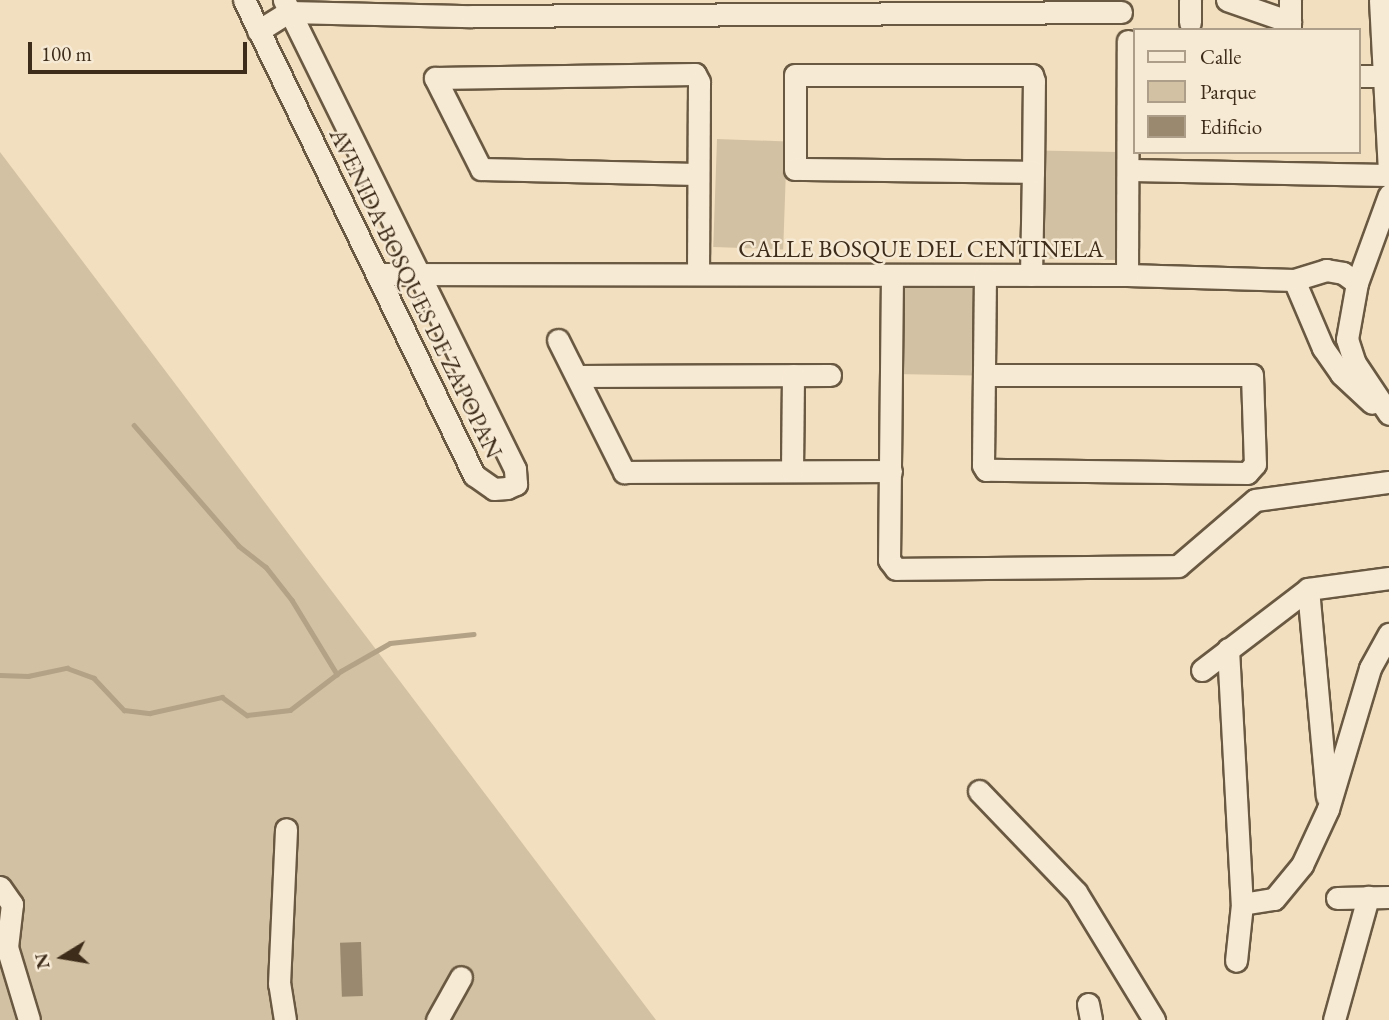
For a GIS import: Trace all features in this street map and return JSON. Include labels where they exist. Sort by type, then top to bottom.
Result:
[{"type":"street","name":"AVENIDA BOSQUES DE ZAPOPAN","points":[[244,0],[474,475],[494,489],[516,484],[515,469],[287,6]]},
{"type":"street","points":[[1190,0],[1190,22]]},
{"type":"street","points":[[1227,0],[1290,26],[1290,0]]},
{"type":"street","points":[[1129,170],[1389,173],[1380,0]]},
{"type":"street","points":[[258,32],[287,6],[857,7],[1121,12]]},
{"type":"street","points":[[1127,275],[1133,74],[1128,41]]},
{"type":"street","points":[[1031,275],[1033,172],[1032,75],[801,72],[793,80],[795,169],[1033,172]]},
{"type":"street","points":[[697,174],[481,169],[435,78],[695,74],[699,82],[698,275]]},
{"type":"street","points":[[1361,76],[1384,76]]},
{"type":"street","points":[[1389,195],[1357,283],[1347,339],[1355,363],[1389,415]]},
{"type":"street","name":"CALLE BOSQUE DEL CENTINELA","points":[[378,274],[1127,275],[1294,280],[1326,270],[1343,273],[1357,283]]},
{"type":"street","points":[[892,275],[889,560],[896,569],[1178,566],[1255,500],[1389,482]]},
{"type":"street","points":[[985,275],[983,465],[990,472],[1252,470],[1252,376],[985,374]]},
{"type":"street","points":[[1294,280],[1322,348],[1360,394],[1389,415]]},
{"type":"street","points":[[1322,348],[1347,339]]},
{"type":"street","points":[[558,340],[624,472],[891,471]]},
{"type":"street","points":[[792,471],[793,375]]},
{"type":"street","points":[[577,376],[830,375]]},
{"type":"street","points":[[1202,670],[1308,589],[1389,578]]},
{"type":"street","points":[[1308,589],[1328,809]]},
{"type":"street","points":[[1242,904],[1274,899],[1302,865],[1328,809],[1370,668],[1389,634]]},
{"type":"street","points":[[1228,649],[1242,904],[1236,961]]},
{"type":"street","points":[[979,791],[1076,892],[1154,1020]]},
{"type":"street","points":[[285,1020],[279,984],[286,829]]},
{"type":"street","points":[[0,887],[12,904],[7,947],[29,1020]]},
{"type":"street","points":[[1335,1020],[1379,897],[1337,898]]},
{"type":"street","points":[[436,1020],[461,977]]},
{"type":"green space","points":[[717,139],[787,141],[783,249],[713,247]]},
{"type":"green space","points":[[1038,151],[1119,152],[1117,260],[1036,259]]},
{"type":"green space","points":[[0,152],[656,1020],[0,1020]]},
{"type":"green space","points":[[896,286],[976,287],[974,375],[894,374]]},
{"type":"building","points":[[361,942],[363,996],[342,997],[340,943]]},
{"type":"waterway","points":[[134,425],[239,546],[266,567],[292,600],[337,674]]},
{"type":"waterway","points":[[0,675],[28,676],[67,668],[94,678],[124,710],[150,713],[222,697],[247,715],[290,710],[341,671],[390,643],[474,634]]}]
